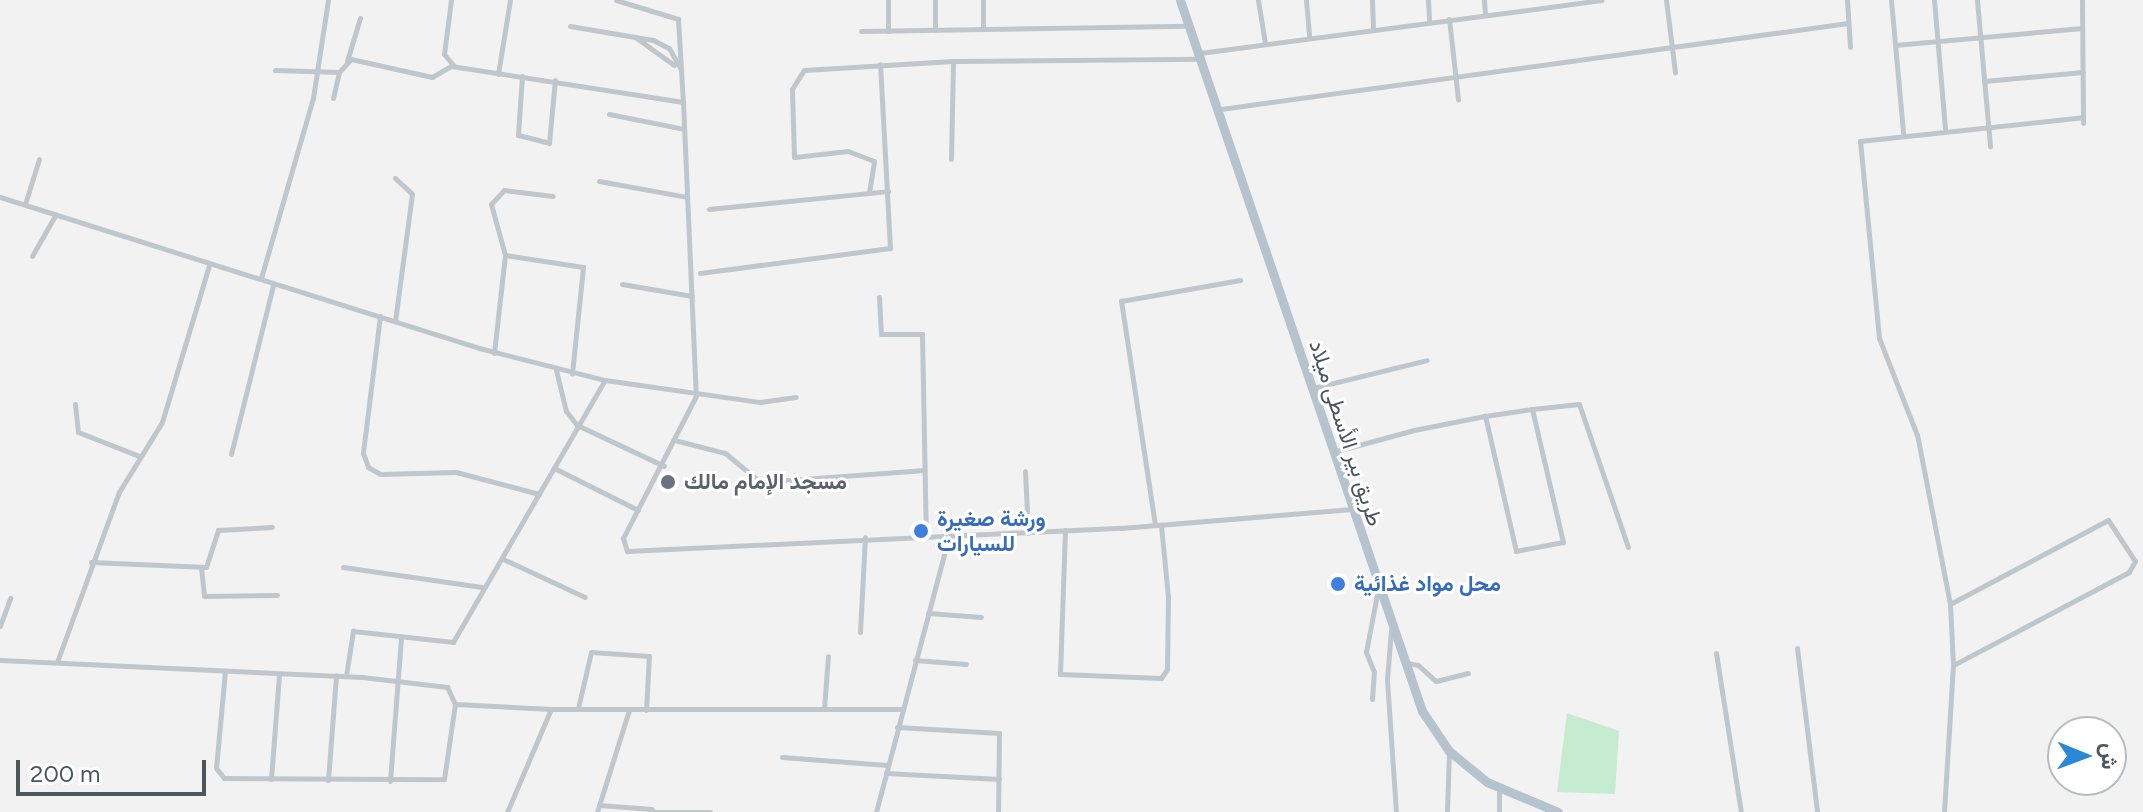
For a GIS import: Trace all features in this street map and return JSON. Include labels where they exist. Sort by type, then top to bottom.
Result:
[{"type":"main road","name":"طريق بير الأسطى ميلاد","points":[[1180,0],[1221,109],[1402,663],[1422,711],[1449,751],[1499,790],[1558,812]]},
{"type":"street","points":[[261,278],[319,70],[328,0]]},
{"type":"street","points":[[451,0],[444,50],[454,66]]},
{"type":"street","points":[[498,74],[510,0]]},
{"type":"street","points":[[616,0],[657,10],[680,21],[696,396],[678,441],[623,538],[627,551],[865,537],[1028,533],[1352,509]]},
{"type":"street","points":[[657,10],[658,0]]},
{"type":"street","points":[[888,0],[888,31]]},
{"type":"street","points":[[935,0],[935,30]]},
{"type":"street","points":[[983,0],[983,29]]},
{"type":"street","points":[[1258,0],[1265,43]]},
{"type":"street","points":[[1306,0],[1309,37]]},
{"type":"street","points":[[1372,0],[1373,29]]},
{"type":"street","points":[[1428,0],[1429,22]]},
{"type":"street","points":[[1484,0],[1485,15]]},
{"type":"street","points":[[869,193],[874,161],[852,158],[848,151],[794,157],[792,89],[804,70],[953,61],[1202,56],[1265,43],[1485,15],[1545,4],[1602,0]]},
{"type":"street","points":[[1666,0],[1675,72]]},
{"type":"street","points":[[1847,0],[1850,47]]},
{"type":"street","points":[[1891,0],[1903,133]]},
{"type":"street","points":[[1934,0],[1945,129]]},
{"type":"street","points":[[1977,0],[1990,146]]},
{"type":"street","points":[[1944,812],[1953,665],[1950,604],[1917,435],[1878,331],[1860,141],[1945,129],[2083,120],[2082,0]]},
{"type":"street","points":[[333,98],[339,72],[347,61],[360,18]]},
{"type":"street","points":[[1449,19],[1458,99]]},
{"type":"street","points":[[1221,109],[1848,23]]},
{"type":"street","points":[[570,26],[634,36],[665,45],[674,65]]},
{"type":"street","points":[[861,31],[1190,26]]},
{"type":"street","points":[[1895,45],[2082,28]]},
{"type":"street","points":[[634,36],[681,71]]},
{"type":"street","points":[[347,61],[432,77],[454,66],[683,102]]},
{"type":"street","points":[[951,159],[953,61]]},
{"type":"street","points":[[700,273],[888,250],[888,191],[880,64]]},
{"type":"street","points":[[275,70],[339,72]]},
{"type":"street","points":[[1984,81],[2083,72]]},
{"type":"street","points":[[522,76],[518,135],[549,143],[555,80]]},
{"type":"street","points":[[609,114],[684,129]]},
{"type":"street","points":[[25,204],[39,159]]},
{"type":"street","points":[[395,178],[412,194],[395,321]]},
{"type":"street","points":[[599,181],[688,198]]},
{"type":"street","points":[[709,209],[888,191]]},
{"type":"street","points":[[494,353],[505,255],[490,214],[496,194],[553,196]]},
{"type":"street","points":[[0,197],[209,265],[261,278],[273,285],[556,370],[696,396],[767,403],[796,397]]},
{"type":"street","points":[[32,256],[56,214]]},
{"type":"street","points":[[505,255],[583,267],[572,373]]},
{"type":"street","points":[[57,662],[91,562],[139,456],[162,422],[209,265]]},
{"type":"street","points":[[1065,530],[1060,674],[1161,678],[1167,669],[1168,597],[1121,301],[1240,280]]},
{"type":"street","points":[[622,284],[692,296]]},
{"type":"street","points":[[231,454],[273,285]]},
{"type":"street","points":[[879,297],[881,334],[922,334],[926,535]]},
{"type":"street","points":[[380,316],[363,453],[368,467],[380,474],[456,472],[539,494]]},
{"type":"street","points":[[1313,388],[1427,360]]},
{"type":"street","points":[[556,370],[566,411],[577,425],[664,466]]},
{"type":"street","points":[[346,676],[351,632],[453,642],[482,587],[503,559],[605,380]]},
{"type":"street","points":[[75,404],[78,432],[139,456]]},
{"type":"street","points":[[1333,452],[1485,416],[1579,404],[1628,547]]},
{"type":"street","points":[[1485,416],[1514,548],[1521,552],[1566,537],[1532,409]]},
{"type":"street","points":[[678,441],[725,453],[760,482],[925,470]]},
{"type":"street","points":[[554,468],[638,510]]},
{"type":"street","points":[[1025,471],[1028,533]]},
{"type":"street","points":[[1950,604],[2108,520],[2135,561],[2129,572],[1953,665]]},
{"type":"street","points":[[91,562],[201,567],[211,562],[218,530],[272,527]]},
{"type":"street","points":[[876,812],[949,535]]},
{"type":"street","points":[[860,632],[865,537]]},
{"type":"street","points":[[503,559],[585,597]]},
{"type":"street","points":[[201,567],[204,596],[277,595]]},
{"type":"street","points":[[343,567],[482,587]]},
{"type":"street","points":[[1372,699],[1374,672],[1366,652],[1378,588]]},
{"type":"street","points":[[0,626],[10,598]]},
{"type":"street","points":[[928,613],[981,617]]},
{"type":"street","points":[[1391,629],[1387,680],[1396,812]]},
{"type":"street","points":[[390,781],[401,638]]},
{"type":"street","points":[[1797,648],[1817,812]]},
{"type":"street","points":[[578,708],[591,652],[649,656],[646,710]]},
{"type":"street","points":[[1716,653],[1741,812]]},
{"type":"street","points":[[824,709],[828,656]]},
{"type":"street","points":[[0,660],[336,675],[452,689],[455,704],[446,777],[390,781],[224,778],[217,772],[225,671]]},
{"type":"street","points":[[915,660],[966,664]]},
{"type":"street","points":[[1402,663],[1418,665],[1436,681],[1468,673]]},
{"type":"street","points":[[271,779],[279,674]]},
{"type":"street","points":[[328,780],[336,675]]},
{"type":"street","points":[[455,704],[629,710],[902,709]]},
{"type":"street","points":[[507,812],[551,709]]},
{"type":"street","points":[[597,812],[629,710]]},
{"type":"street","points":[[897,727],[998,732],[998,812]]},
{"type":"street","points":[[1447,812],[1449,751]]},
{"type":"street","points":[[782,757],[887,765]]},
{"type":"street","points":[[886,773],[999,779]]},
{"type":"street","points":[[1499,790],[1499,812]]},
{"type":"street","points":[[599,805],[710,812]]},
{"type":"green space","points":[[1567,713],[1619,731],[1615,794],[1557,792]]},
{"type":"place","name":"مسجد الإمام مالك","points":[[668,482]]},
{"type":"place","name":"ورشة صغيرة للسيارات","points":[[921,531]]},
{"type":"place","name":"محل مواد غذائية","points":[[1338,584]]}]
